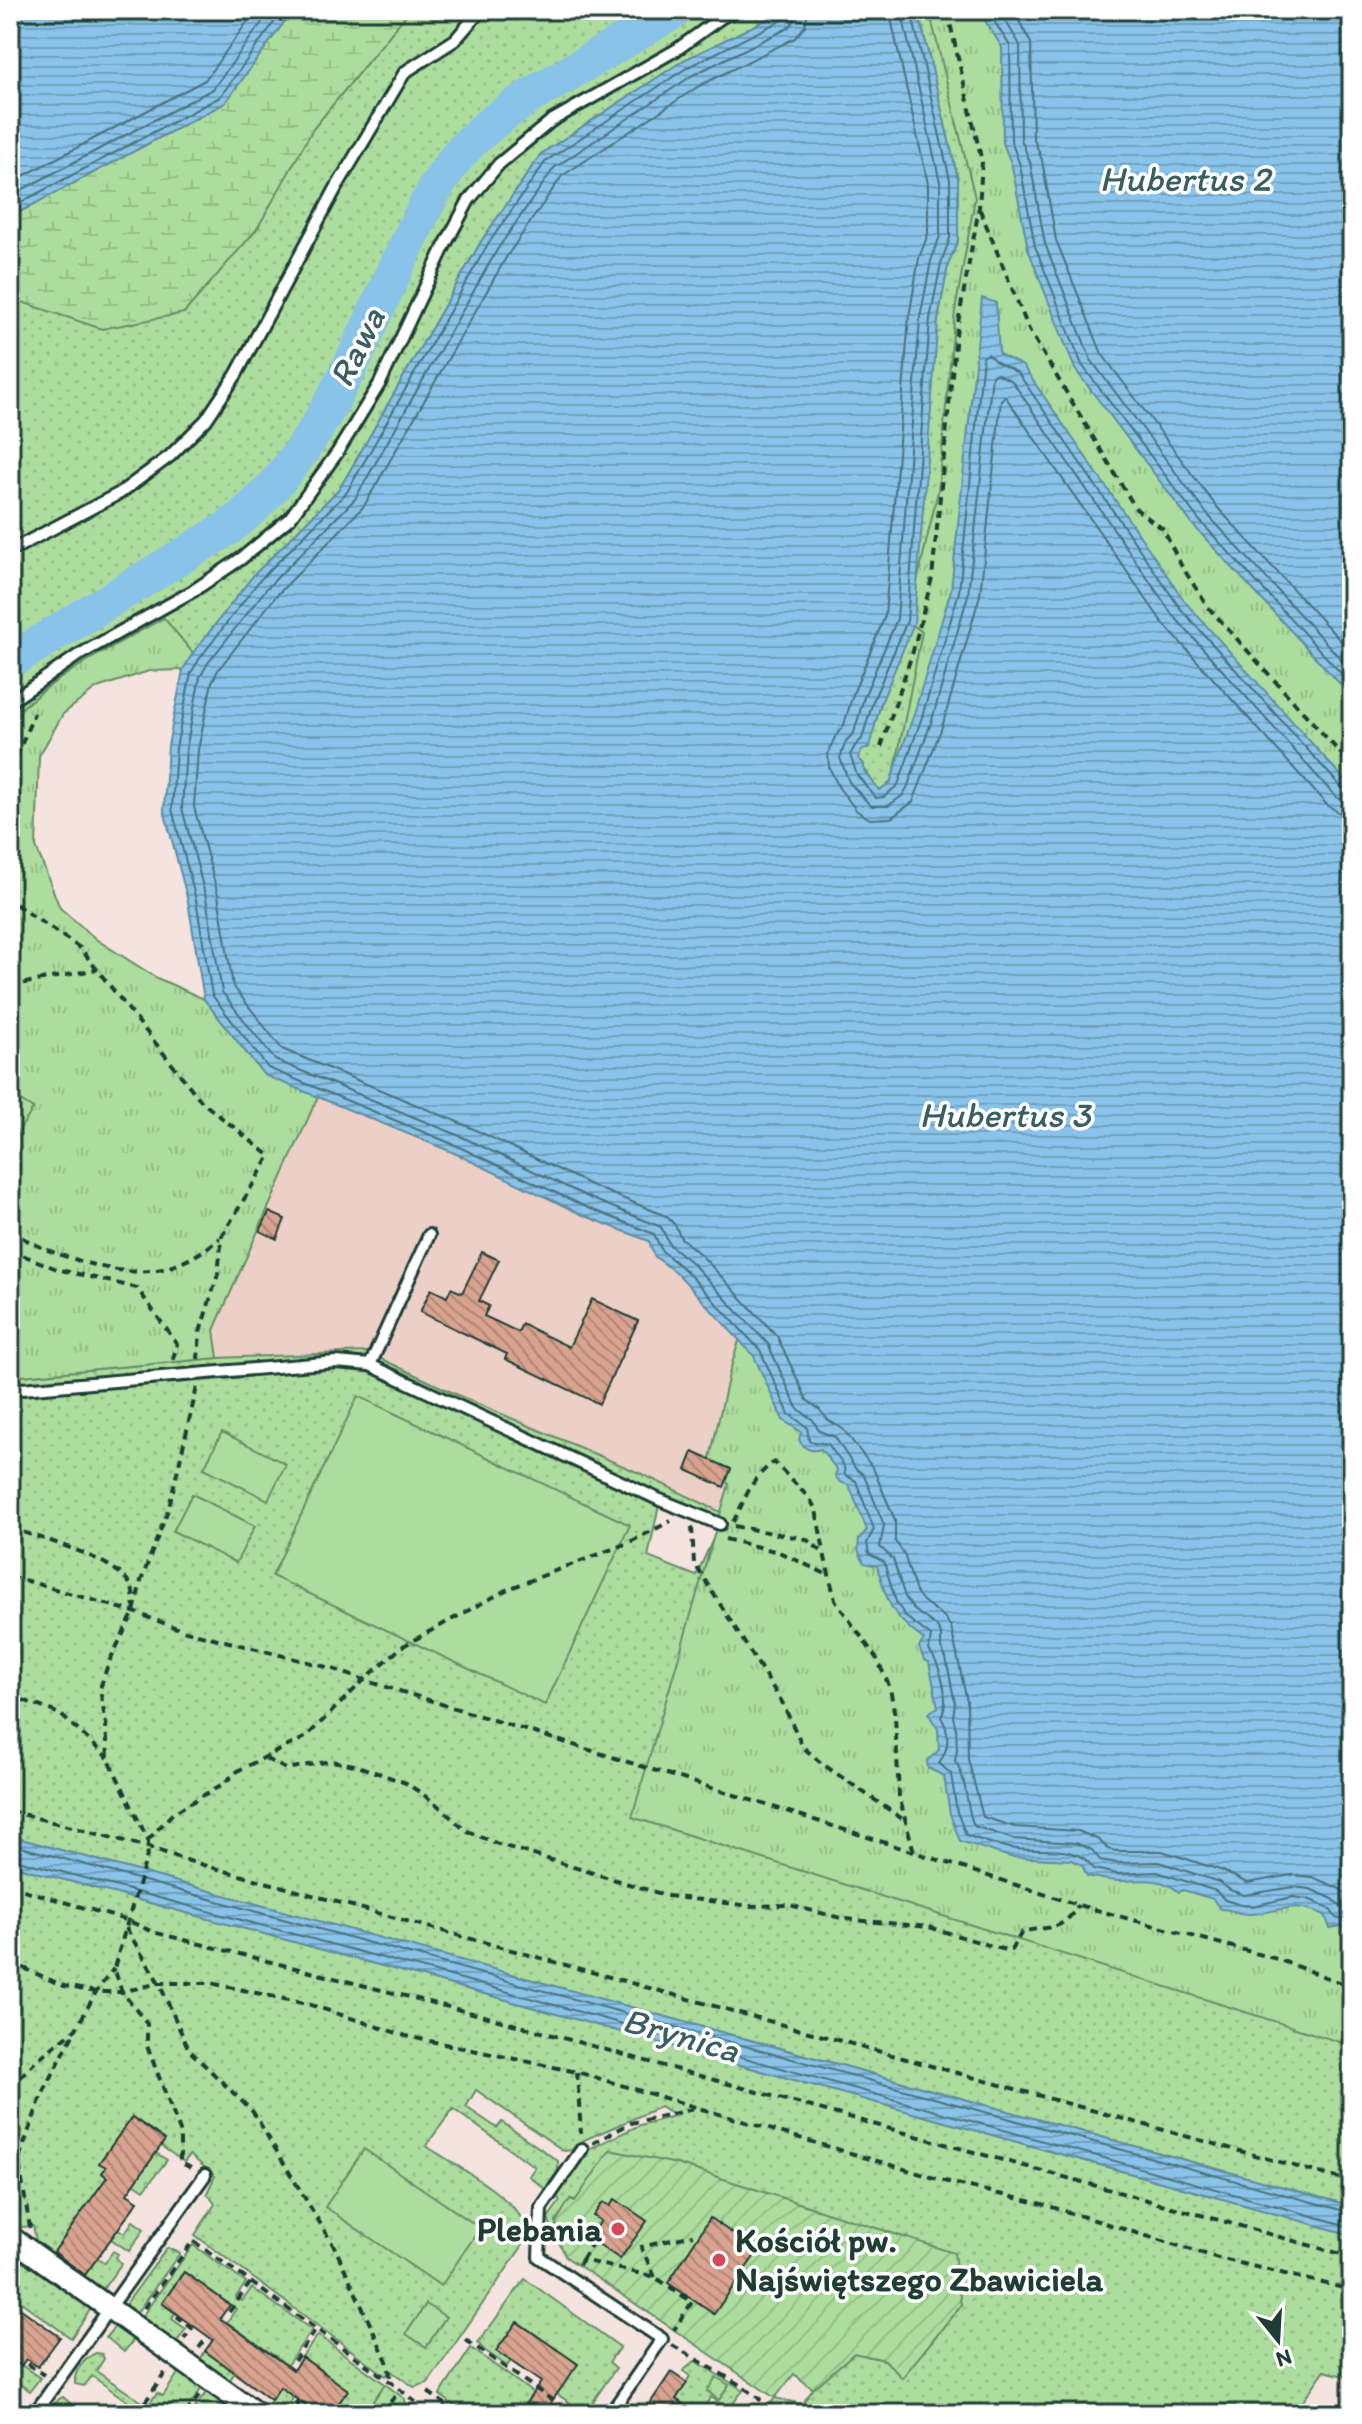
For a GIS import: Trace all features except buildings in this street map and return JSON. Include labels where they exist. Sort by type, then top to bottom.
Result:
[{"type":"street","points":[[10,2237],[257,2414]]},
{"type":"lane","points":[[10,551],[120,493],[170,456],[206,420],[236,375],[336,188],[405,72],[455,40],[481,10]]},
{"type":"lane","points":[[10,702],[77,656],[193,591],[242,558],[290,518],[337,453],[380,383],[469,200],[499,164],[551,121],[676,50],[737,10]]},
{"type":"lane","points":[[370,1365],[429,1235]]},
{"type":"lane","points":[[10,1390],[336,1362],[370,1365],[720,1524]]},
{"type":"lane","points":[[582,2149],[541,2208],[539,2257],[662,2339],[610,2414]]},
{"type":"lane","points":[[30,2410],[109,2309],[205,2175]]},
{"type":"path","points":[[881,747],[913,651],[932,578],[956,334],[979,208],[982,162],[947,10]]},
{"type":"path","points":[[979,208],[1029,330],[1136,509],[1163,529],[1208,607],[1352,766]]},
{"type":"path","points":[[10,798],[12,766],[34,713]]},
{"type":"path","points":[[10,891],[18,906],[80,948],[202,1102],[270,1156],[222,1236],[187,1261],[166,1268],[113,1272],[29,1243],[10,1230]]},
{"type":"path","points":[[10,986],[98,969]]},
{"type":"path","points":[[198,1360],[200,1332],[218,1274],[222,1236]]},
{"type":"path","points":[[10,1250],[57,1269],[137,1288],[177,1344],[169,1375]]},
{"type":"path","points":[[148,1846],[108,1758],[100,1689],[108,1664],[134,1612],[141,1581],[169,1507],[194,1407],[199,1373]]},
{"type":"path","points":[[824,1553],[806,1539],[730,1525],[746,1492],[762,1471],[774,1462],[810,1499],[816,1510],[835,1600],[877,1659],[890,1688],[895,1716],[899,1796],[914,1852]]},
{"type":"path","points":[[18,2160],[41,2097],[96,1992],[114,1968],[148,1846],[173,1813],[223,1784],[239,1770],[306,1737],[403,1646],[508,1589],[628,1543],[692,1513],[694,1563],[782,1702],[803,1747],[821,1763],[904,1820]]},
{"type":"path","points":[[10,1528],[93,1557],[114,1568],[132,1587],[134,1612]]},
{"type":"path","points":[[713,1536],[779,1552],[828,1575]]},
{"type":"path","points":[[10,1576],[134,1612],[182,1630],[327,1667],[1078,1905],[1277,1959],[1352,1987]]},
{"type":"path","points":[[10,1695],[60,1714],[108,1758]]},
{"type":"path","points":[[266,1759],[286,1769],[331,1761],[355,1765],[406,1783],[434,1802],[465,1830],[498,1844],[668,1896],[751,1906],[789,1905],[845,1919],[929,1927],[1005,1950],[1011,1950],[1022,1932],[1054,1928],[1069,1920],[1078,1905]]},
{"type":"path","points":[[10,1811],[148,1846],[205,1866],[1352,2182]]},
{"type":"path","points":[[10,1886],[130,1918],[153,1932],[484,2016],[1352,2257]]},
{"type":"path","points":[[126,1928],[159,1983],[189,2050],[253,2112],[335,2248],[387,2361],[392,2383]]},
{"type":"path","points":[[10,1962],[64,1986],[96,1992],[122,1992],[159,1983],[211,1983],[311,2005],[406,2036],[577,2072],[948,2182],[1042,2204],[1218,2258],[1352,2290]]},
{"type":"path","points":[[114,1968],[122,1992],[147,2024],[147,2046],[180,2131],[180,2162],[205,2175]]},
{"type":"path","points":[[10,2087],[76,2029]]},
{"type":"path","points":[[577,2072],[582,2149],[631,2123],[699,2108]]},
{"type":"path","points":[[10,2110],[30,2224]]},
{"type":"path","points":[[10,2202],[25,2200]]},
{"type":"path","points":[[655,2277],[638,2246],[693,2235]]},
{"type":"path","points":[[132,2325],[193,2241],[419,2405]]},
{"type":"path","points":[[571,2279],[592,2243]]},
{"type":"path","points":[[582,2260],[655,2277],[692,2302],[665,2341],[760,2399],[750,2414]]},
{"type":"path","points":[[229,2312],[251,2282]]},
{"type":"path","points":[[180,2316],[178,2318],[192,2328]]},
{"type":"path","points":[[294,2361],[316,2329]]},
{"type":"path","points":[[466,2340],[572,2414]]},
{"type":"path","points":[[27,2364],[46,2377]]},
{"type":"path","points":[[10,2388],[12,2398],[30,2410]]},
{"type":"path","points":[[389,2414],[386,2408],[400,2389]]},
{"type":"path","points":[[186,2414],[204,2390]]},
{"type":"path","points":[[137,2414],[152,2392]]},
{"type":"path","points":[[428,2392],[459,2414]]},
{"type":"path","points":[[298,2400],[296,2403],[308,2414]]},
{"type":"path","points":[[145,2403],[161,2414]]},
{"type":"shaded area","points":[[318,1096],[452,1152],[583,1215],[650,1241],[654,1256],[679,1275],[754,1356],[729,1517],[644,1475],[462,1397],[375,1354],[218,1358],[214,1331]]},
{"type":"green space","points":[[293,10],[663,10],[515,100],[463,144],[440,170],[341,369],[292,454],[253,499],[216,528],[10,654],[10,217],[225,103]]},
{"type":"green space","points":[[293,10],[410,10],[313,129],[257,229],[184,313],[102,329],[10,298],[10,217],[225,103]]},
{"type":"green space","points":[[687,10],[786,10],[684,60],[541,154],[482,240],[340,488],[253,576],[193,653],[164,619],[64,676],[10,719],[10,665],[224,536],[264,504],[295,472],[351,382],[403,267],[450,178],[481,140],[517,110]]},
{"type":"green space","points":[[918,10],[978,10],[1002,47],[913,717],[890,783],[879,791],[857,758],[862,750],[869,747],[881,703],[938,320],[948,265],[958,240],[958,179]]},
{"type":"green space","points":[[929,10],[1352,10],[1352,2046],[632,1817],[729,1484],[708,1467],[729,1374],[864,926],[922,632],[908,621],[938,491],[955,311],[975,198]]},
{"type":"green space","points":[[164,618],[193,653],[183,670],[149,671],[97,688],[63,714],[39,756],[36,847],[60,908],[97,940],[157,978],[204,999],[264,1075],[318,1096],[214,1330],[218,1358],[10,1377],[10,719],[64,676]]},
{"type":"green space","points":[[10,1094],[33,1109],[10,1144]]},
{"type":"green space","points":[[367,1352],[729,1516],[1352,1931],[1352,2206],[10,1836],[10,1377],[218,1358]],"holes":[[[660,1500],[720,1524],[696,1576],[648,1557]]]},
{"type":"green space","points":[[358,1396],[630,1525],[545,1705],[272,1576]]},
{"type":"green space","points":[[222,1432],[286,1464],[268,1500],[204,1468]]},
{"type":"green space","points":[[192,1494],[255,1526],[236,1563],[173,1531]]},
{"type":"green space","points":[[10,1865],[1352,2235],[1352,2378],[1324,2371],[1294,2414],[762,2414],[775,2398],[802,2404],[814,2388],[854,2353],[885,2360],[902,2377],[961,2305],[571,2199],[556,2222],[556,2231],[553,2231],[548,2218],[560,2201],[557,2196],[587,2150],[640,2125],[674,2116],[660,2107],[577,2143],[572,2150],[564,2151],[476,2090],[466,2107],[497,2128],[502,2122],[558,2161],[558,2171],[545,2189],[529,2176],[535,2167],[453,2109],[426,2146],[509,2203],[523,2223],[524,2235],[521,2248],[428,2383],[414,2387],[391,2371],[386,2376],[195,2235],[215,2204],[207,2193],[215,2176],[190,2155],[184,2162],[161,2146],[164,2139],[132,2117],[100,2162],[106,2167],[102,2173],[107,2177],[53,2253],[38,2249],[33,2226],[22,2227],[10,2218]]},
{"type":"green space","points":[[364,2149],[480,2228],[441,2286],[325,2207]]},
{"type":"green space","points":[[610,2150],[677,2164],[954,2253],[961,2305],[902,2378],[885,2360],[854,2353],[813,2389],[794,2374],[775,2398],[566,2257],[559,2242],[556,2222],[570,2199],[575,2201]]},
{"type":"green space","points":[[156,2153],[167,2160],[144,2190],[134,2183]]},
{"type":"green space","points":[[133,2221],[144,2229],[129,2251],[111,2239],[118,2229],[125,2233]]},
{"type":"green space","points":[[193,2245],[246,2283],[236,2297],[242,2301],[252,2288],[312,2330],[287,2365],[227,2322],[236,2309],[184,2272],[162,2303],[175,2313],[172,2319],[186,2329],[175,2344],[140,2319]]},
{"type":"green space","points":[[10,2247],[92,2307],[71,2338],[10,2294]]},
{"type":"green space","points":[[167,2248],[180,2253],[135,2315],[123,2308]]},
{"type":"green space","points":[[113,2251],[118,2254],[116,2257],[121,2264],[100,2293],[73,2274],[76,2269],[85,2275],[97,2258],[105,2263]]},
{"type":"green space","points":[[525,2279],[620,2347],[609,2362],[616,2368],[585,2413],[557,2394],[577,2364],[518,2322],[496,2351],[511,2361],[507,2366],[478,2343]]},
{"type":"green space","points":[[426,2304],[446,2317],[426,2347],[406,2334]]},
{"type":"green space","points":[[117,2324],[135,2338],[124,2352],[106,2337]]},
{"type":"green space","points":[[318,2335],[385,2384],[364,2414],[331,2414],[348,2390],[302,2357]]},
{"type":"green space","points":[[471,2348],[533,2393],[518,2414],[466,2414],[440,2395]]},
{"type":"green space","points":[[205,2351],[235,2372],[230,2380],[223,2380],[199,2362]]},
{"type":"green space","points":[[96,2353],[102,2354],[104,2359],[96,2371],[142,2402],[138,2409],[92,2376],[84,2386],[75,2384],[81,2366]]},
{"type":"green space","points":[[11,2358],[40,2378],[30,2391],[10,2377]]},
{"type":"green space","points":[[695,2361],[743,2390],[731,2406],[725,2407],[711,2397],[699,2414],[676,2399],[690,2376],[683,2371]]},
{"type":"green space","points":[[177,2367],[204,2385],[184,2414],[166,2414],[150,2403],[157,2393],[163,2396],[179,2372]]},
{"type":"green space","points":[[716,2377],[729,2385],[719,2400],[707,2391]]},
{"type":"green space","points":[[385,2384],[405,2399],[407,2414],[364,2414]]},
{"type":"green space","points":[[280,2387],[294,2397],[289,2404],[303,2414],[272,2414],[265,2409]]},
{"type":"green space","points":[[209,2388],[245,2414],[191,2414]]},
{"type":"green space","points":[[63,2397],[71,2404],[64,2414],[47,2414],[59,2399]]},
{"type":"water","points":[[10,10],[293,10],[225,103],[10,217]]},
{"type":"water","name":"Hubertus 3","points":[[786,10],[918,10],[958,179],[958,240],[948,265],[938,320],[914,623],[881,703],[869,747],[862,750],[858,758],[864,764],[864,771],[879,790],[890,783],[951,590],[982,298],[996,303],[999,354],[1023,366],[1186,603],[1352,788],[1352,1931],[1341,1926],[1330,1928],[1325,1915],[1313,1910],[1295,1907],[1251,1914],[1220,1909],[1213,1899],[1183,1890],[1179,1892],[1158,1881],[1115,1881],[1087,1876],[1082,1865],[1072,1860],[1010,1857],[960,1841],[950,1814],[944,1776],[928,1768],[927,1761],[939,1750],[938,1729],[928,1713],[938,1707],[929,1662],[924,1660],[919,1647],[924,1640],[897,1616],[877,1566],[864,1563],[858,1550],[859,1539],[867,1530],[849,1485],[835,1476],[837,1470],[821,1449],[806,1448],[799,1440],[801,1432],[783,1420],[754,1356],[679,1275],[654,1256],[649,1241],[583,1215],[452,1152],[264,1075],[204,999],[188,901],[164,810],[168,746],[183,670],[193,653],[253,576],[340,488],[482,240],[541,154],[684,60]]},
{"type":"water","name":"Hubertus 2","points":[[978,10],[1352,10],[1352,697],[1193,525],[1075,369],[1028,249],[1012,166],[1003,143],[1002,47]]},
{"type":"water","name":"Brynica","points":[[10,1836],[1352,2206],[1352,2235],[10,1865]]},
{"type":"waterway","name":"Rawa","points":[[10,661],[228,528],[260,501],[287,470],[333,400],[424,210],[445,173],[463,150],[514,107],[676,10]]},
{"type":"place","name":"Plebania","points":[[618,2229]]},
{"type":"place","name":"Kościół pw. Najświętszego Zbawiciela","points":[[719,2260]]}]
